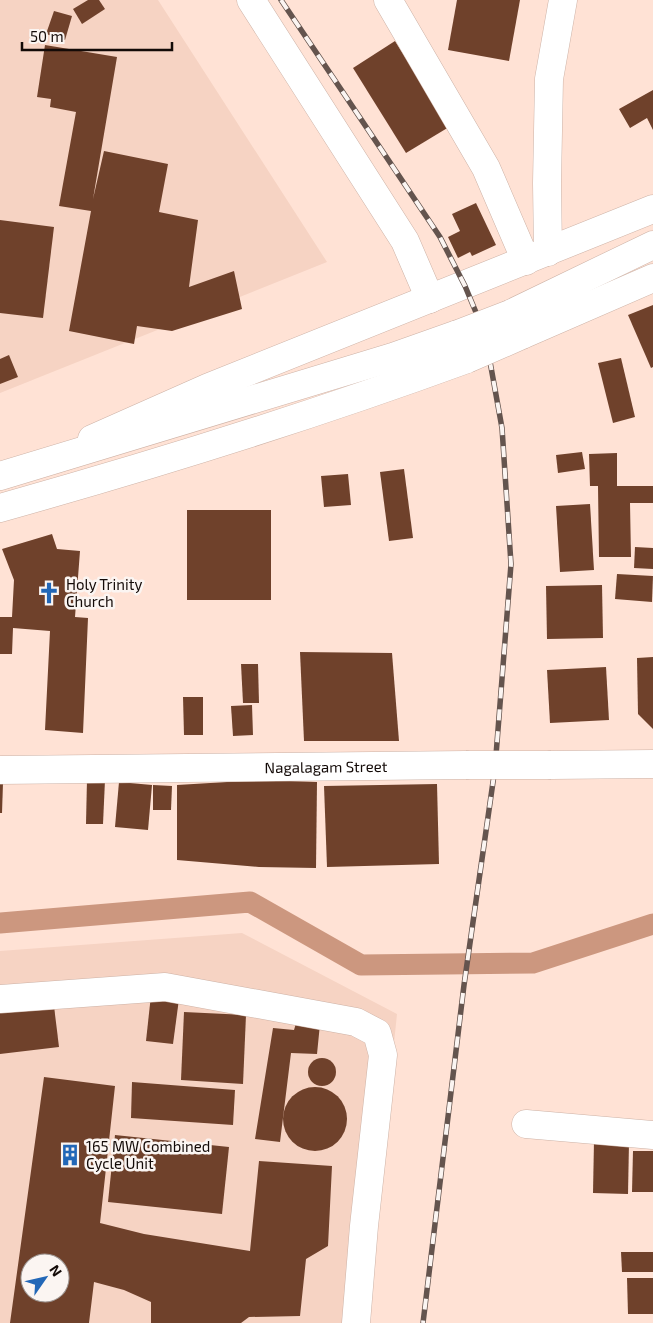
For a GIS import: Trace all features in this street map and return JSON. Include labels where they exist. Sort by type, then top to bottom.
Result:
[{"type":"main road","points":[[251,0],[406,241],[430,299]]},
{"type":"main road","points":[[388,0],[537,256]]},
{"type":"main road","points":[[537,256],[547,183],[549,79],[563,0]]},
{"type":"main road","points":[[34,466],[207,388],[653,209]]},
{"type":"main road","points":[[0,508],[184,453],[398,384],[467,359],[516,324],[653,245]]},
{"type":"main road","points":[[0,476],[393,357],[458,334],[516,324],[653,278]]},
{"type":"main road","name":"Nagalagam Street","points":[[0,770],[653,764]]},
{"type":"main road","points":[[0,999],[165,987],[356,1022],[377,1033],[383,1055],[364,1226],[356,1323]]},
{"type":"main road","points":[[526,1124],[653,1135]]},
{"type":"shaded area","points":[[0,0],[158,0],[327,262],[0,393]]},
{"type":"shaded area","points":[[242,933],[397,1014],[365,1323],[0,1323],[0,951]]},
{"type":"building","points":[[88,0],[99,0],[105,9],[82,24],[73,9]]},
{"type":"building","points":[[457,0],[520,0],[509,61],[448,50]]},
{"type":"building","points":[[54,11],[72,16],[65,40],[46,34]]},
{"type":"building","points":[[395,41],[449,127],[406,153],[353,68]]},
{"type":"building","points":[[45,45],[117,57],[93,199],[104,151],[168,164],[159,212],[198,220],[189,287],[234,271],[242,309],[172,331],[137,326],[134,344],[69,331],[91,211],[59,206],[76,112],[50,107],[51,99],[37,97]]},
{"type":"building","points":[[653,90],[653,130],[647,118],[630,128],[619,109]]},
{"type":"building","points":[[476,203],[496,245],[472,256],[470,252],[458,258],[448,237],[460,231],[452,214]]},
{"type":"building","points":[[0,220],[54,227],[43,318],[0,313]]},
{"type":"building","points":[[653,305],[653,367],[651,368],[628,315]]},
{"type":"building","points":[[9,355],[18,377],[0,384],[0,359]]},
{"type":"building","points":[[621,358],[635,417],[613,423],[598,363]]},
{"type":"building","points":[[582,452],[585,469],[558,473],[556,455]]},
{"type":"building","points":[[617,453],[617,486],[653,486],[653,503],[630,503],[631,557],[599,557],[598,486],[590,486],[589,454]]},
{"type":"building","points":[[404,469],[413,538],[389,541],[380,472]]},
{"type":"building","points":[[348,474],[351,505],[324,507],[321,476]]},
{"type":"building","points":[[590,504],[594,570],[560,572],[556,506]]},
{"type":"building","points":[[187,510],[271,510],[271,600],[187,600]]},
{"type":"building","points":[[52,534],[57,549],[80,551],[75,617],[88,618],[83,733],[45,730],[50,631],[13,628],[12,654],[0,654],[0,617],[12,617],[14,580],[2,549]]},
{"type":"building","points":[[635,547],[653,548],[653,569],[634,568]]},
{"type":"building","points":[[617,574],[653,576],[652,602],[615,599]]},
{"type":"building","points":[[602,585],[603,638],[547,639],[546,586]]},
{"type":"building","points":[[300,652],[392,653],[399,741],[304,741]]},
{"type":"building","points":[[653,657],[653,729],[638,714],[637,658]]},
{"type":"building","points":[[241,664],[258,664],[259,703],[243,703]]},
{"type":"building","points":[[606,667],[609,720],[550,723],[547,670]]},
{"type":"building","points":[[183,697],[203,697],[203,735],[184,735]]},
{"type":"building","points":[[252,705],[253,735],[233,736],[231,706]]},
{"type":"building","points":[[87,779],[105,780],[103,824],[86,824]]},
{"type":"building","points":[[262,780],[317,782],[316,868],[259,867],[177,860],[177,785]]},
{"type":"building","points":[[119,782],[152,785],[148,830],[115,827]]},
{"type":"building","points":[[0,783],[3,783],[2,813],[0,813]]},
{"type":"building","points":[[437,784],[439,864],[327,867],[324,786]]},
{"type":"building","points":[[153,785],[172,786],[171,810],[153,810]]},
{"type":"building","points":[[151,995],[179,999],[173,1044],[146,1041]]},
{"type":"building","points":[[54,1006],[59,1047],[0,1054],[0,1013]]},
{"type":"building","points":[[184,1012],[246,1015],[243,1084],[181,1080]]},
{"type":"building","points":[[297,1020],[320,1024],[317,1054],[291,1053],[280,1142],[255,1139],[273,1028],[294,1030]]},
{"type":"building","points":[[322,1058],[332,1062],[336,1072],[332,1082],[322,1086],[312,1082],[308,1072],[312,1062]]},
{"type":"building","points":[[44,1077],[115,1086],[100,1223],[144,1234],[250,1251],[259,1161],[332,1166],[328,1246],[306,1259],[300,1316],[249,1317],[241,1323],[151,1323],[151,1302],[124,1290],[94,1282],[89,1323],[10,1323]]},
{"type":"building","points":[[132,1082],[235,1090],[233,1125],[131,1118]]},
{"type":"building","points":[[315,1087],[327,1089],[338,1096],[345,1107],[347,1119],[345,1131],[338,1142],[327,1149],[315,1151],[303,1149],[292,1142],[285,1131],[283,1119],[285,1107],[292,1096],[303,1089]]},
{"type":"building","points":[[115,1135],[229,1147],[222,1214],[108,1202]]},
{"type":"building","points":[[594,1141],[629,1142],[628,1194],[593,1193]]},
{"type":"building","points":[[633,1151],[653,1151],[653,1192],[632,1192]]},
{"type":"building","points":[[621,1252],[653,1252],[653,1272],[622,1272]]},
{"type":"building","points":[[627,1278],[653,1278],[653,1314],[628,1314]]},
{"type":"waterway","points":[[0,923],[250,902],[361,965],[533,963],[653,924]]},
{"type":"railway","points":[[281,0],[440,237],[465,286],[485,334],[502,428],[511,564],[495,768],[464,985],[423,1323]]},
{"type":"place","name":"Holy Trinity Church","points":[[49,593]]},
{"type":"place","name":"165 MW Combined Cycle Unit","points":[[70,1155]]}]
